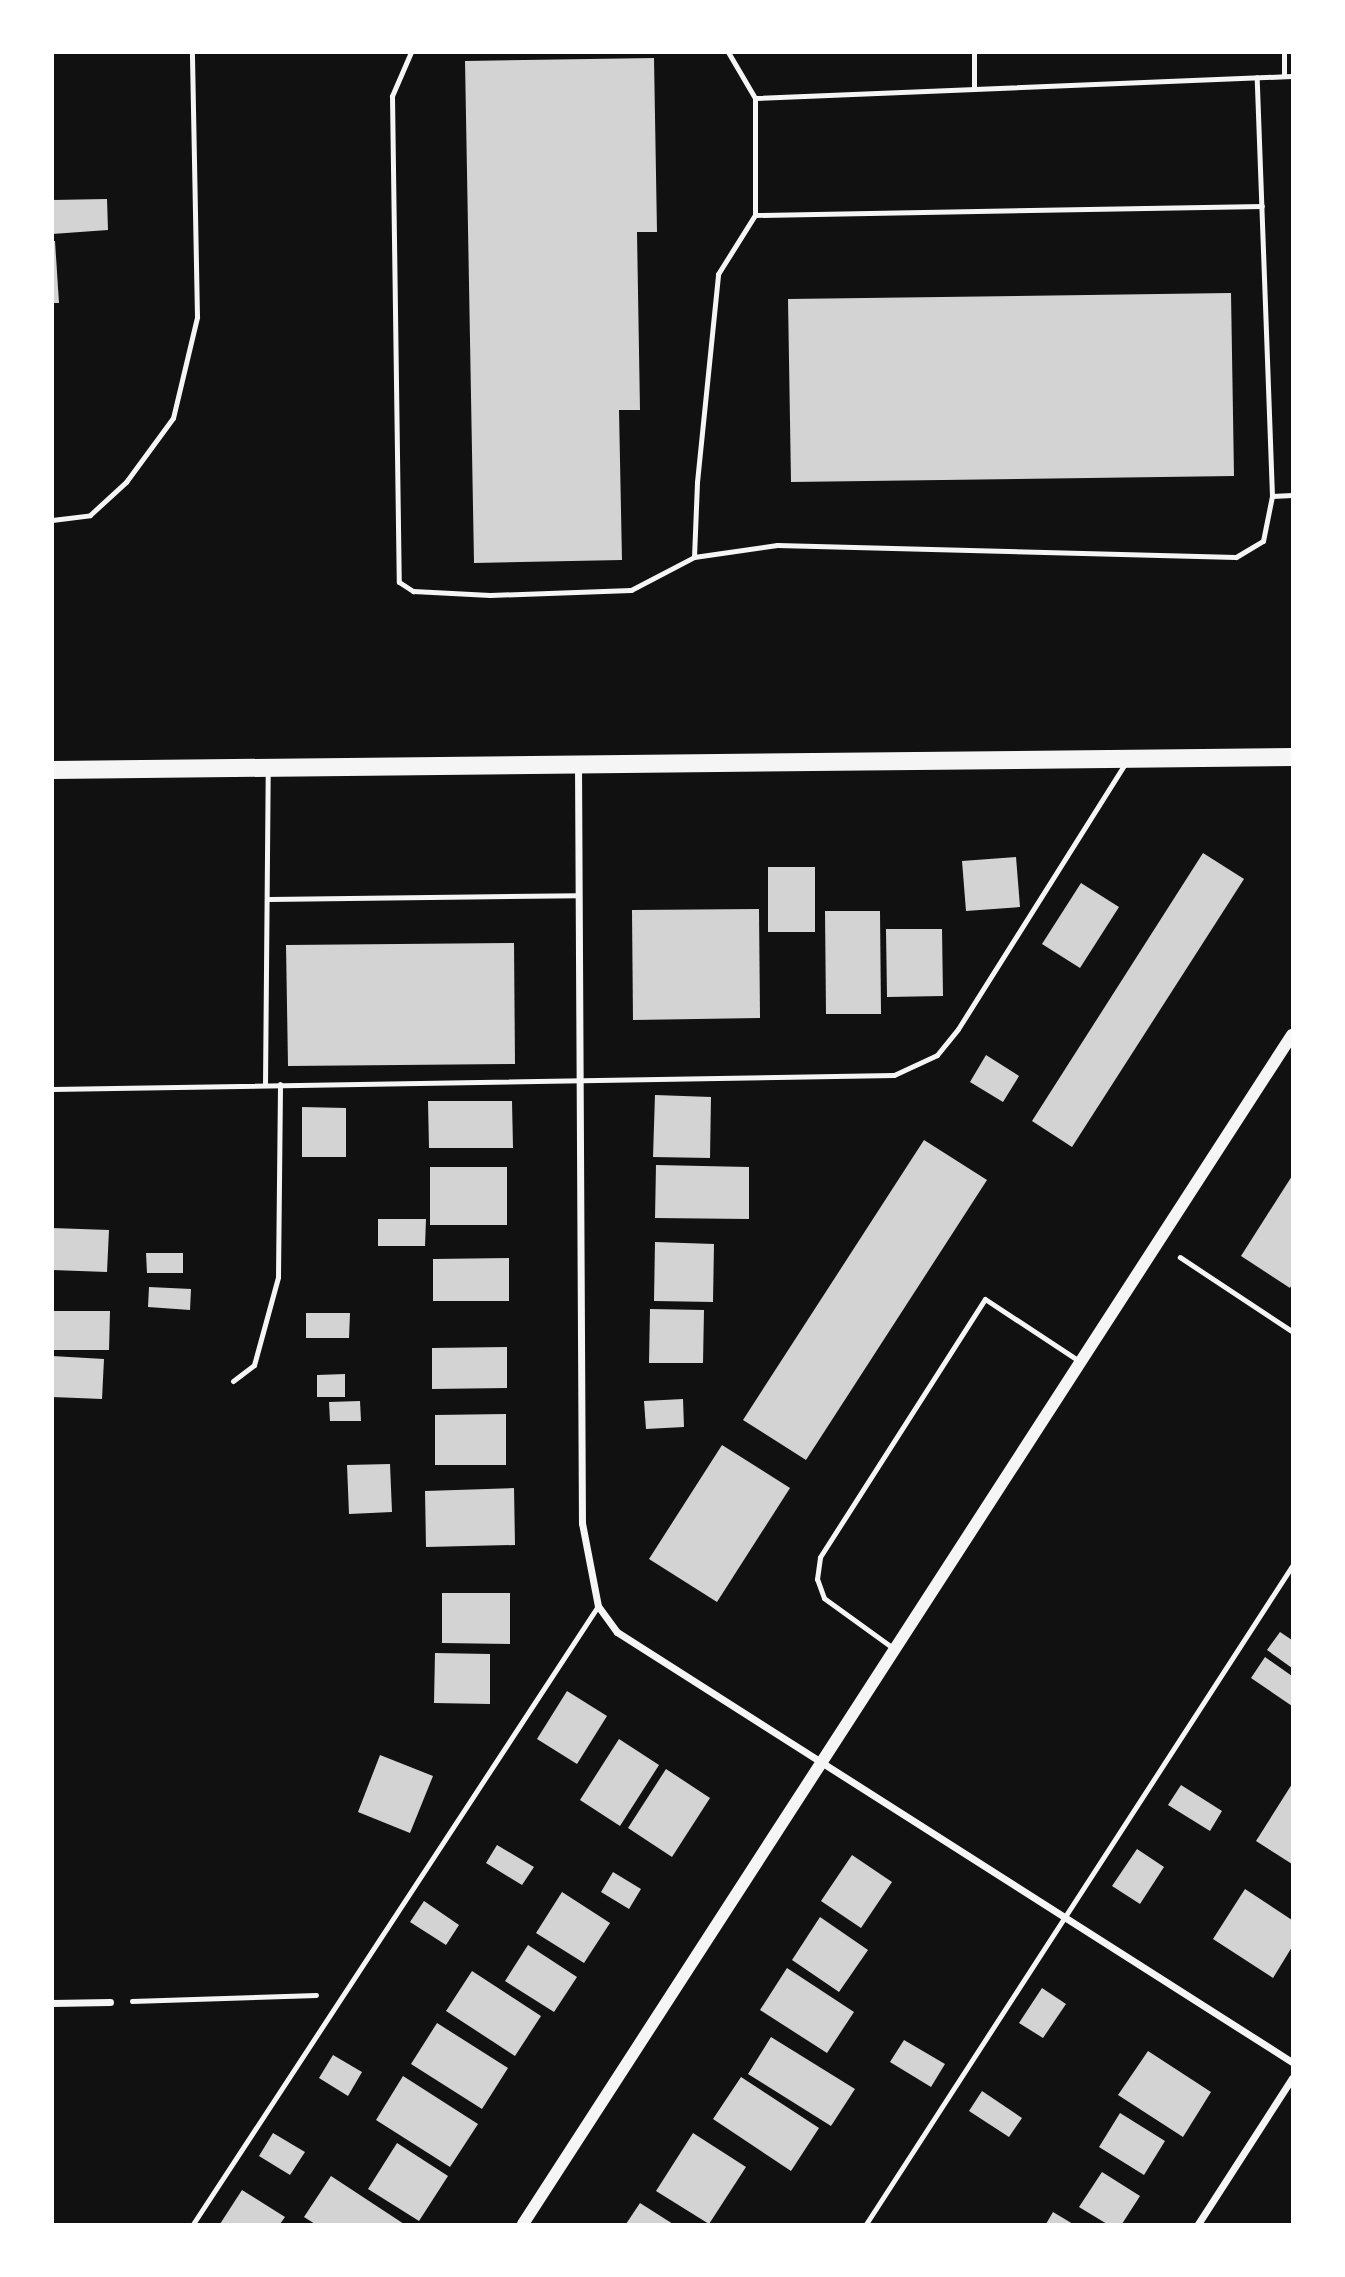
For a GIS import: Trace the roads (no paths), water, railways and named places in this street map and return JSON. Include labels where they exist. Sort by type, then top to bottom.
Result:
[{"type":"main road","points":[[52,770],[578,761],[1293,757]]},
{"type":"street","points":[[578,761],[582,1523],[598,1606],[618,1632],[823,1766],[1293,2062]]},
{"type":"street","points":[[523,2224],[823,1766],[1293,1035]]},
{"type":"street","points":[[52,2003],[110,2002]]},
{"type":"street","points":[[1198,2224],[1293,2078]]},
{"type":"lane","points":[[52,520],[90,515],[126,482],[173,418],[197,317],[192,52]]},
{"type":"lane","points":[[411,52],[392,96],[400,582],[413,591],[490,595],[631,590],[694,556],[777,545],[1236,557],[1263,541],[1272,496],[1257,77]]},
{"type":"lane","points":[[694,556],[697,482],[718,274],[755,215],[755,98],[728,52]]},
{"type":"lane","points":[[974,52],[974,89]]},
{"type":"lane","points":[[1284,52],[1284,76]]},
{"type":"lane","points":[[755,98],[1293,76]]},
{"type":"lane","points":[[755,215],[1262,206]]},
{"type":"lane","points":[[1272,496],[1293,495]]},
{"type":"lane","points":[[52,1089],[894,1075],[920,1066],[958,1029],[1129,758]]},
{"type":"lane","points":[[265,1084],[269,899],[268,766]]},
{"type":"lane","points":[[269,899],[579,895]]},
{"type":"lane","points":[[233,1381],[254,1365],[278,1277],[280,1084]]},
{"type":"lane","points":[[896,1650],[841,1615],[824,1598],[817,1579],[820,1557],[985,1299],[1082,1363]]},
{"type":"lane","points":[[866,2224],[1293,1566]]},
{"type":"lane","points":[[193,2224],[598,1606]]}]
